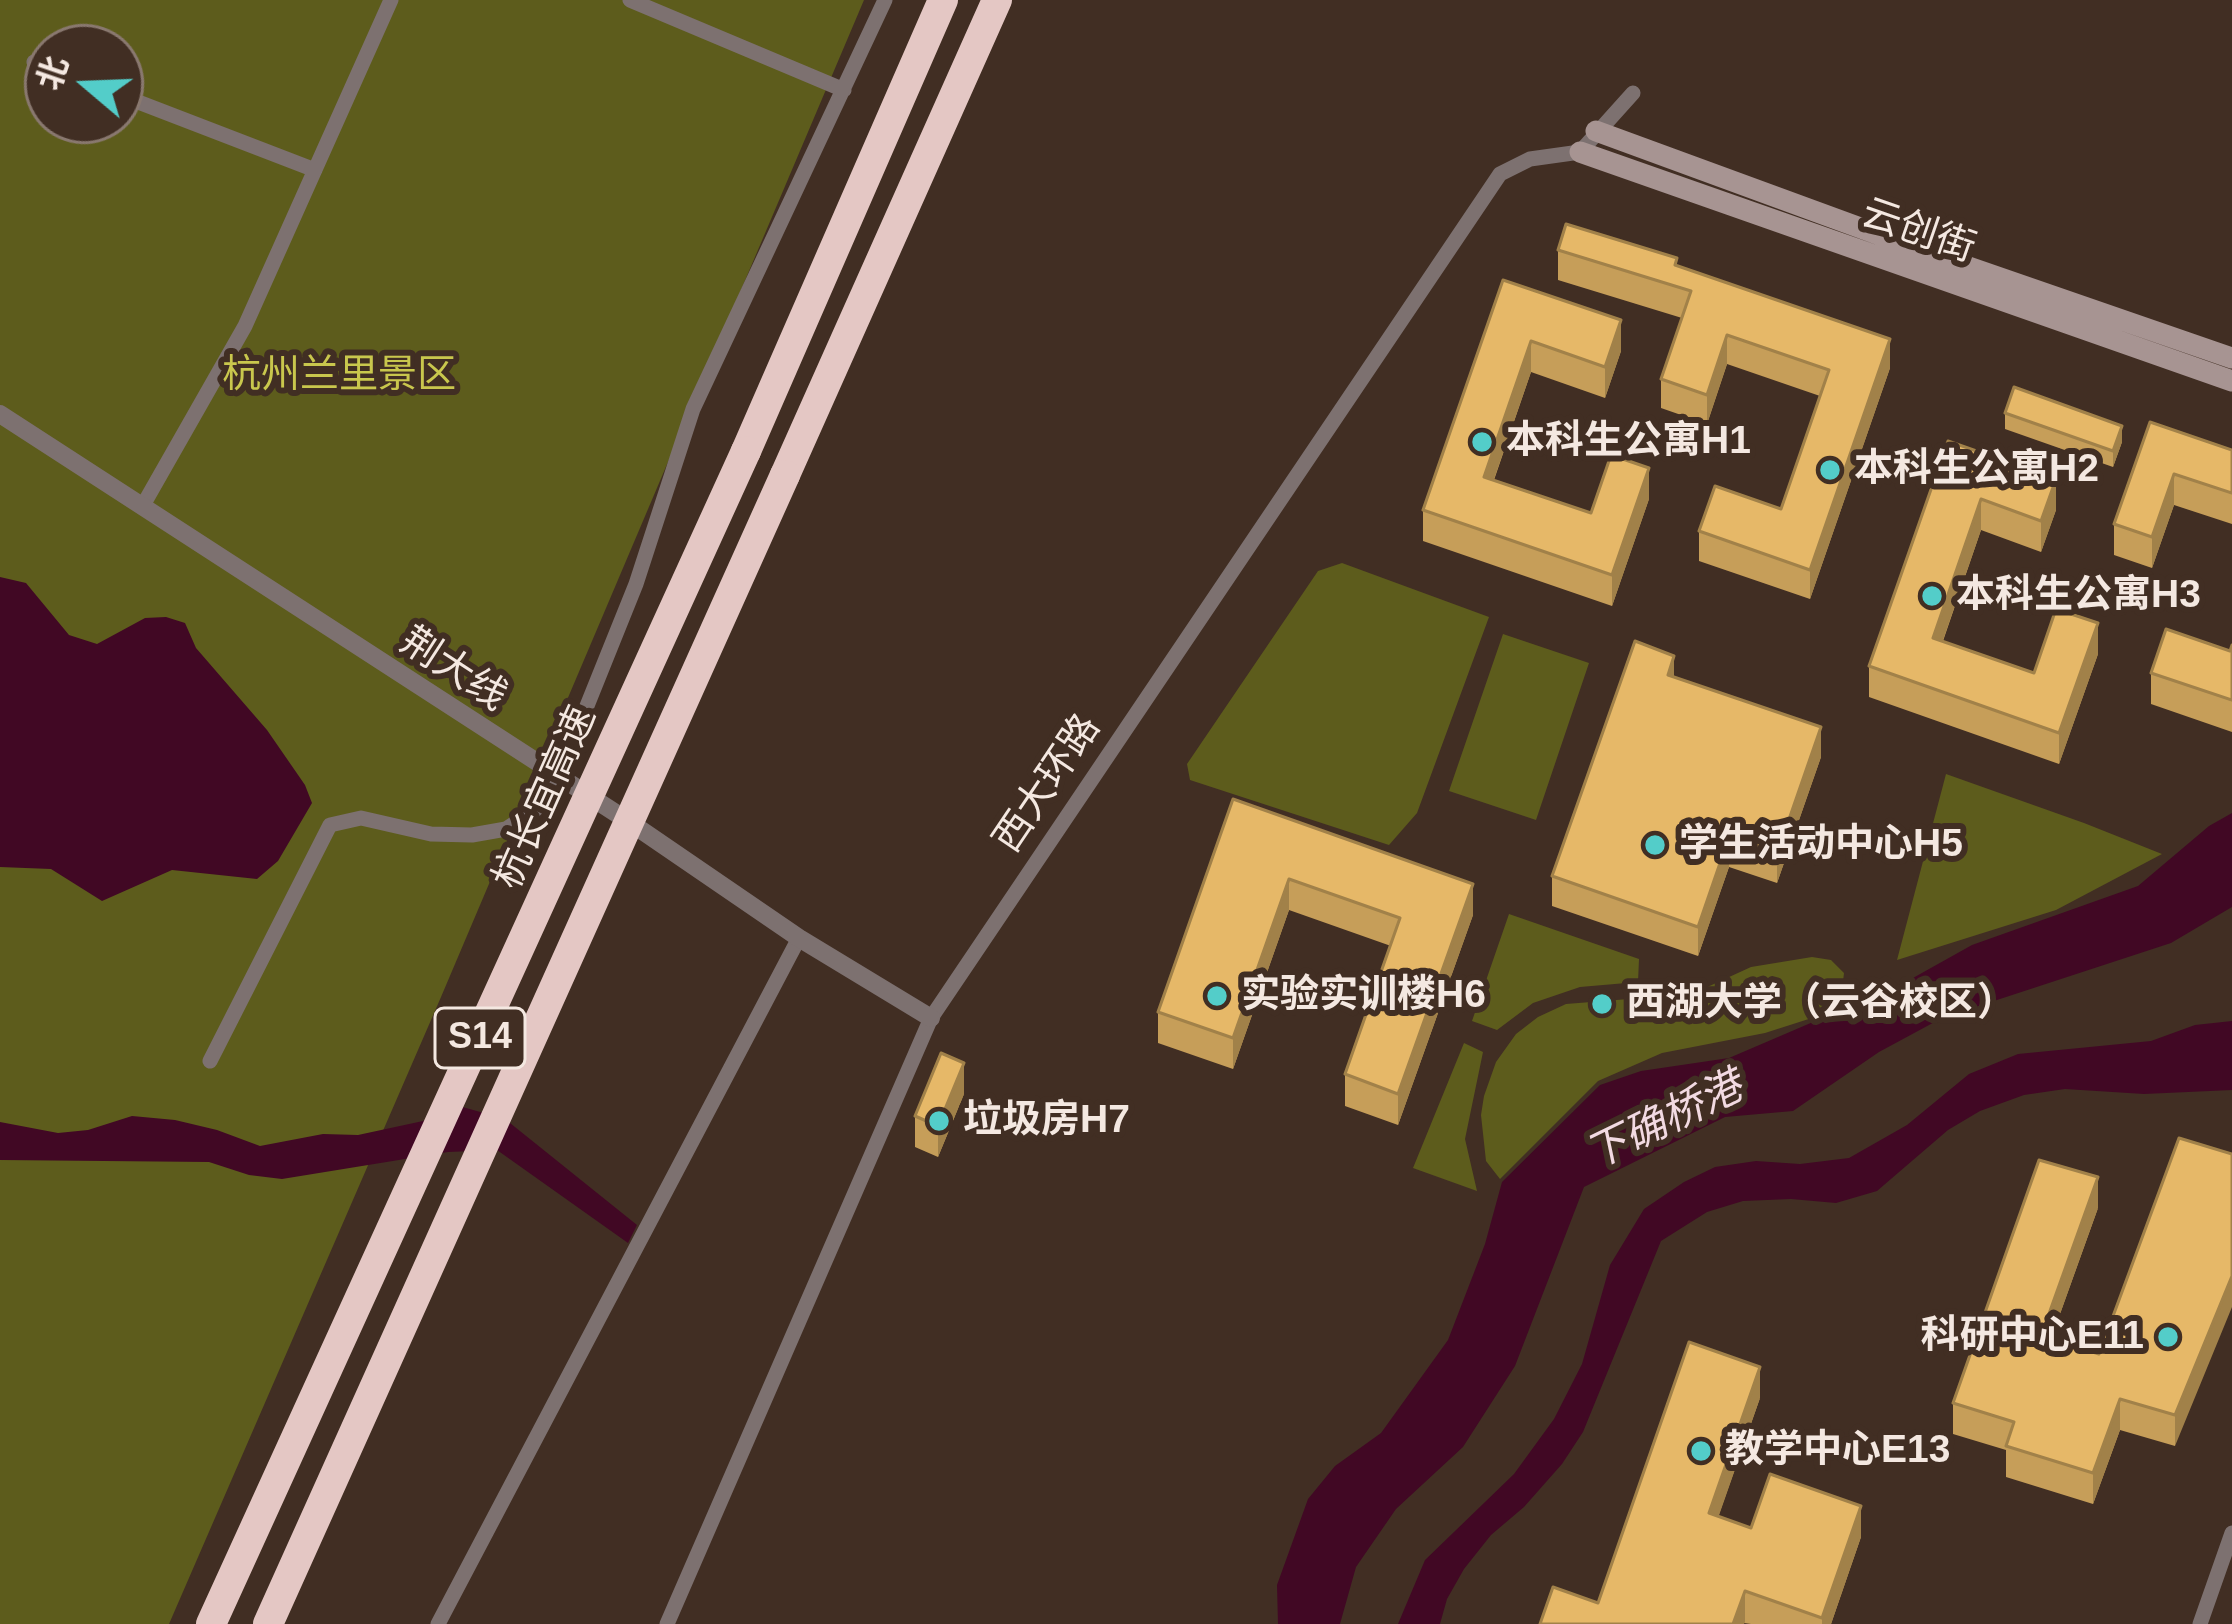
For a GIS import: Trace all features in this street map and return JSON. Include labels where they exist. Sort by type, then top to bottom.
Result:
[{"type":"highway","name":"杭长宜高速","points":[[211,1624],[746,451],[943,0]]},
{"type":"highway","name":"S14","points":[[268,1624],[1001,0]]},
{"type":"main road","name":"云创街","points":[[1596,131],[2232,358]]},
{"type":"main road","name":"云创街","points":[[1580,152],[2232,381]]},
{"type":"street","points":[[142,507],[245,326],[391,0]]},
{"type":"street","points":[[210,1061],[330,825],[362,818],[431,834],[506,830],[536,809],[559,778],[636,584],[693,409],[885,0]]},
{"type":"street","points":[[640,2],[844,90]]},
{"type":"street","points":[[1580,152],[1633,93]]},
{"type":"street","points":[[144,104],[315,170]]},
{"type":"street","name":"西大环路","points":[[667,1624],[931,1018],[1500,174],[1530,159],[1580,152]]},
{"type":"street","name":"荆大线","points":[[0,414],[799,938],[931,1018]]},
{"type":"street","points":[[438,1624],[799,938]]},
{"type":"street","points":[[2200,1624],[2232,1533]]},
{"type":"green space","name":"杭州兰里景区","points":[[0,0],[864,0],[441,997],[169,1624],[0,1624]]},
{"type":"green space","points":[[1342,563],[1489,617],[1417,813],[1389,845],[1190,780],[1187,764],[1318,571]]},
{"type":"green space","points":[[1503,634],[1589,663],[1536,820],[1449,791]]},
{"type":"green space","points":[[1946,774],[2162,854],[2056,910],[1897,960]]},
{"type":"green space","points":[[1509,914],[1639,959],[1638,982],[1580,987],[1533,1003],[1497,1030],[1472,1021]]},
{"type":"green space","points":[[1812,957],[1831,960],[1844,973],[1841,999],[1815,1017],[1765,1033],[1662,1053],[1598,1081],[1500,1179],[1486,1161],[1481,1115],[1496,1062],[1516,1034],[1538,1017],[1566,1004],[1692,994],[1751,967]]},
{"type":"green space","points":[[1464,1043],[1483,1052],[1465,1139],[1477,1191],[1413,1168]]},
{"type":"water","points":[[0,577],[26,583],[69,635],[97,644],[145,618],[185,623],[196,648],[267,730],[305,785],[312,803],[278,861],[257,879],[172,870],[102,901],[51,869],[0,867]]},
{"type":"water","name":"下确桥港","points":[[2232,813],[2232,907],[2171,943],[1942,1018],[1879,1052],[1793,1111],[1725,1117],[1584,1187],[1515,1366],[1463,1447],[1396,1509],[1356,1567],[1340,1624],[1278,1624],[1277,1585],[1308,1499],[1335,1466],[1381,1433],[1448,1340],[1485,1244],[1502,1182],[1600,1085],[1641,1071],[1729,1058],[1904,983],[1972,945],[2138,886],[2209,826]]},
{"type":"water","points":[[2232,1021],[2232,1090],[2144,1094],[2065,1089],[2024,1095],[1980,1111],[1948,1130],[1877,1191],[1836,1203],[1743,1201],[1707,1212],[1661,1241],[1583,1432],[1562,1464],[1464,1569],[1440,1624],[1398,1624],[1425,1560],[1514,1474],[1554,1419],[1582,1364],[1610,1265],[1644,1209],[1715,1167],[1849,1158],[1907,1125],[1969,1074],[2018,1054],[2151,1041],[2195,1025]]},
{"type":"water","points":[[459,1106],[505,1119],[637,1225],[628,1243],[497,1150],[448,1152],[282,1179],[209,1162],[0,1160],[0,1122],[58,1133],[88,1130],[132,1116],[175,1120],[260,1146],[323,1134],[358,1135],[423,1121]]},
{"type":"building","points":[[1566,224],[1677,258],[1675,265],[1890,339],[1810,570],[1699,531],[1715,486],[1781,509],[1829,370],[1727,335],[1707,395],[1661,379],[1691,291],[1558,250]]},
{"type":"building","points":[[1503,280],[1621,320],[1605,367],[1531,341],[1484,477],[1591,513],[1611,455],[1649,468],[1612,575],[1423,510]]},
{"type":"building","points":[[2014,387],[2122,426],[2113,451],[2005,413]]},
{"type":"building","points":[[2150,422],[2232,450],[2232,493],[2174,474],[2152,537],[2114,524]]},
{"type":"building","points":[[1948,441],[2056,479],[2041,521],[1981,499],[1933,638],[2034,673],[2056,609],[2098,623],[2059,733],[1869,666]]},
{"type":"building","points":[[2166,629],[2230,651],[2232,645],[2232,700],[2151,673]]},
{"type":"building","points":[[1635,641],[1674,656],[1668,675],[1821,727],[1777,854],[1729,837],[1698,927],[1552,876]]},
{"type":"building","name":"实验实训楼H6","points":[[1233,799],[1473,884],[1398,1094],[1345,1074],[1400,918],[1289,879],[1233,1038],[1158,1012]]},
{"type":"building","points":[[941,1053],[964,1063],[938,1126],[915,1116]]},
{"type":"building","name":"科研中心E11","points":[[2179,1138],[2232,1154],[2232,1276],[2175,1415],[2120,1399],[2093,1473],[2006,1446],[2014,1422],[1953,1403],[2039,1160],[2098,1177],[2041,1336],[2099,1354]]},
{"type":"building","name":"教学中心E13","points":[[1689,1342],[1760,1367],[1709,1513],[1751,1528],[1770,1474],[1861,1506],[1822,1618],[1745,1591],[1733,1624],[1540,1624],[1553,1587],[1598,1603]]},
{"type":"place","name":"本科生公寓H1","points":[[1482,442]]},
{"type":"place","name":"本科生公寓H2","points":[[1830,470]]},
{"type":"place","name":"本科生公寓H3","points":[[1932,596]]},
{"type":"place","name":"学生活动中心H5","points":[[1655,845]]},
{"type":"place","name":"实验实训楼H6","points":[[1217,996]]},
{"type":"place","name":"西湖大学（云谷校区）","points":[[1602,1004]]},
{"type":"place","name":"垃圾房H7","points":[[939,1121]]},
{"type":"place","name":"科研中心E11","points":[[2168,1337]]},
{"type":"place","name":"教学中心E13","points":[[1701,1451]]}]
